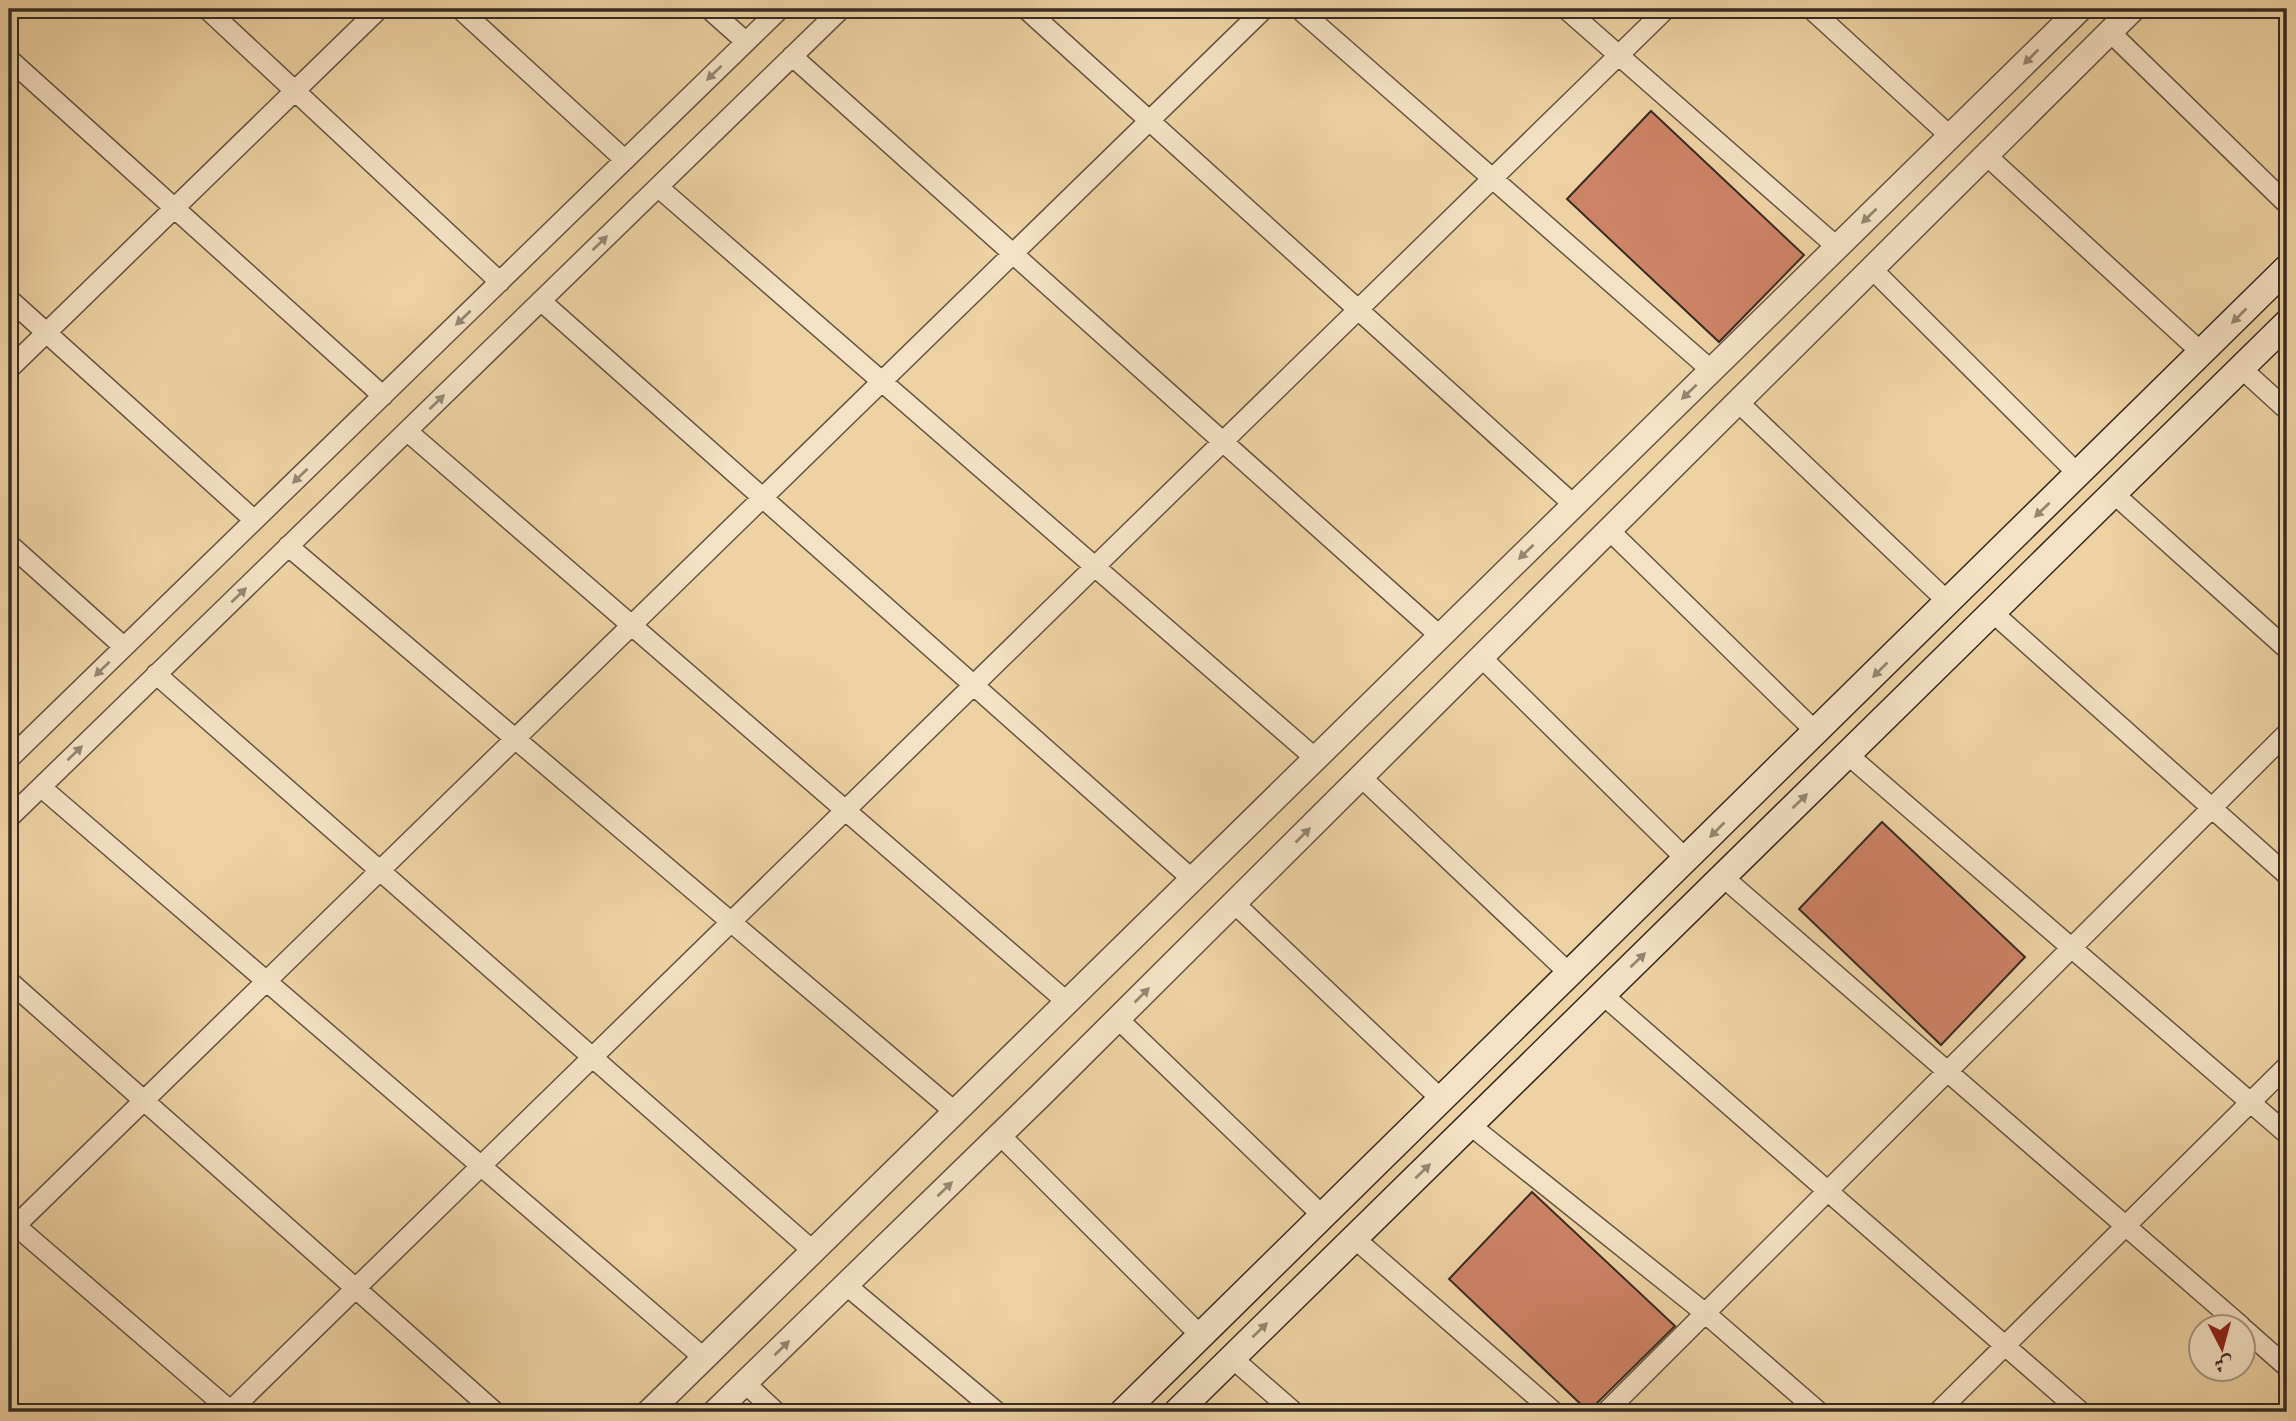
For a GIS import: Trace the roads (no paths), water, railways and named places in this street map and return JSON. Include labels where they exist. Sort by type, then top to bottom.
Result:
[{"type":"main road","points":[[1123,1412],[2287,268]]},
{"type":"main road","points":[[1177,1412],[2287,323]]},
{"type":"street","points":[[207,9],[500,282]]},
{"type":"street","points":[[9,369],[379,9]]},
{"type":"street","points":[[460,9],[625,160]]},
{"type":"street","points":[[709,9],[746,42]]},
{"type":"street","points":[[11,754],[780,9]]},
{"type":"street","points":[[9,818],[841,9]]},
{"type":"street","points":[[1026,9],[1574,505]]},
{"type":"street","points":[[1264,9],[144,1101],[11,1226],[230,1412],[1666,9]]},
{"type":"street","points":[[1299,9],[1711,370]]},
{"type":"street","points":[[1566,9],[1837,247]]},
{"type":"street","points":[[1811,9],[1950,136]]},
{"type":"street","points":[[649,1412],[2080,9]]},
{"type":"street","points":[[715,1412],[1118,1019],[2133,9]]},
{"type":"street","points":[[2110,32],[2287,204]]},
{"type":"street","points":[[792,56],[1440,636]]},
{"type":"street","points":[[9,60],[383,396]]},
{"type":"street","points":[[1986,155],[2202,353]]},
{"type":"street","points":[[658,187],[1315,758]]},
{"type":"street","points":[[1872,269],[2078,474]]},
{"type":"street","points":[[9,299],[254,520]]},
{"type":"street","points":[[541,301],[1192,879]]},
{"type":"street","points":[[2241,368],[2287,410]]},
{"type":"street","points":[[1738,402],[1948,602]]},
{"type":"street","points":[[407,431],[1066,1002]]},
{"type":"street","points":[[2113,493],[2287,649]]},
{"type":"street","points":[[1609,530],[1816,732]]},
{"type":"street","points":[[9,544],[124,647]]},
{"type":"street","points":[[288,547],[955,1112]]},
{"type":"street","points":[[1992,612],[2287,875]]},
{"type":"street","points":[[1481,657],[1687,860]]},
{"type":"street","points":[[156,674],[813,1251]]},
{"type":"street","points":[[1606,1412],[2287,733]]},
{"type":"street","points":[[1847,754],[2287,1134]]},
{"type":"street","points":[[1361,777],[1570,974]]},
{"type":"street","points":[[41,787],[705,1358]]},
{"type":"street","points":[[1723,877],[2224,1312]]},
{"type":"street","points":[[1234,903],[1442,1100]]},
{"type":"street","points":[[9,981],[495,1412]]},
{"type":"street","points":[[1603,995],[2081,1412]]},
{"type":"street","points":[[1118,1019],[1324,1217]]},
{"type":"street","points":[[1938,1412],[2287,1066]]},
{"type":"street","points":[[1470,1125],[1706,1313],[1819,1412]]},
{"type":"street","points":[[1000,1135],[1201,1336]]},
{"type":"street","points":[[1354,1238],[1554,1412]]},
{"type":"street","points":[[846,1285],[997,1412]]},
{"type":"street","points":[[2258,1342],[2287,1367]]},
{"type":"street","points":[[1232,1358],[1294,1412]]},
{"type":"street","points":[[745,1383],[776,1412]]}]
